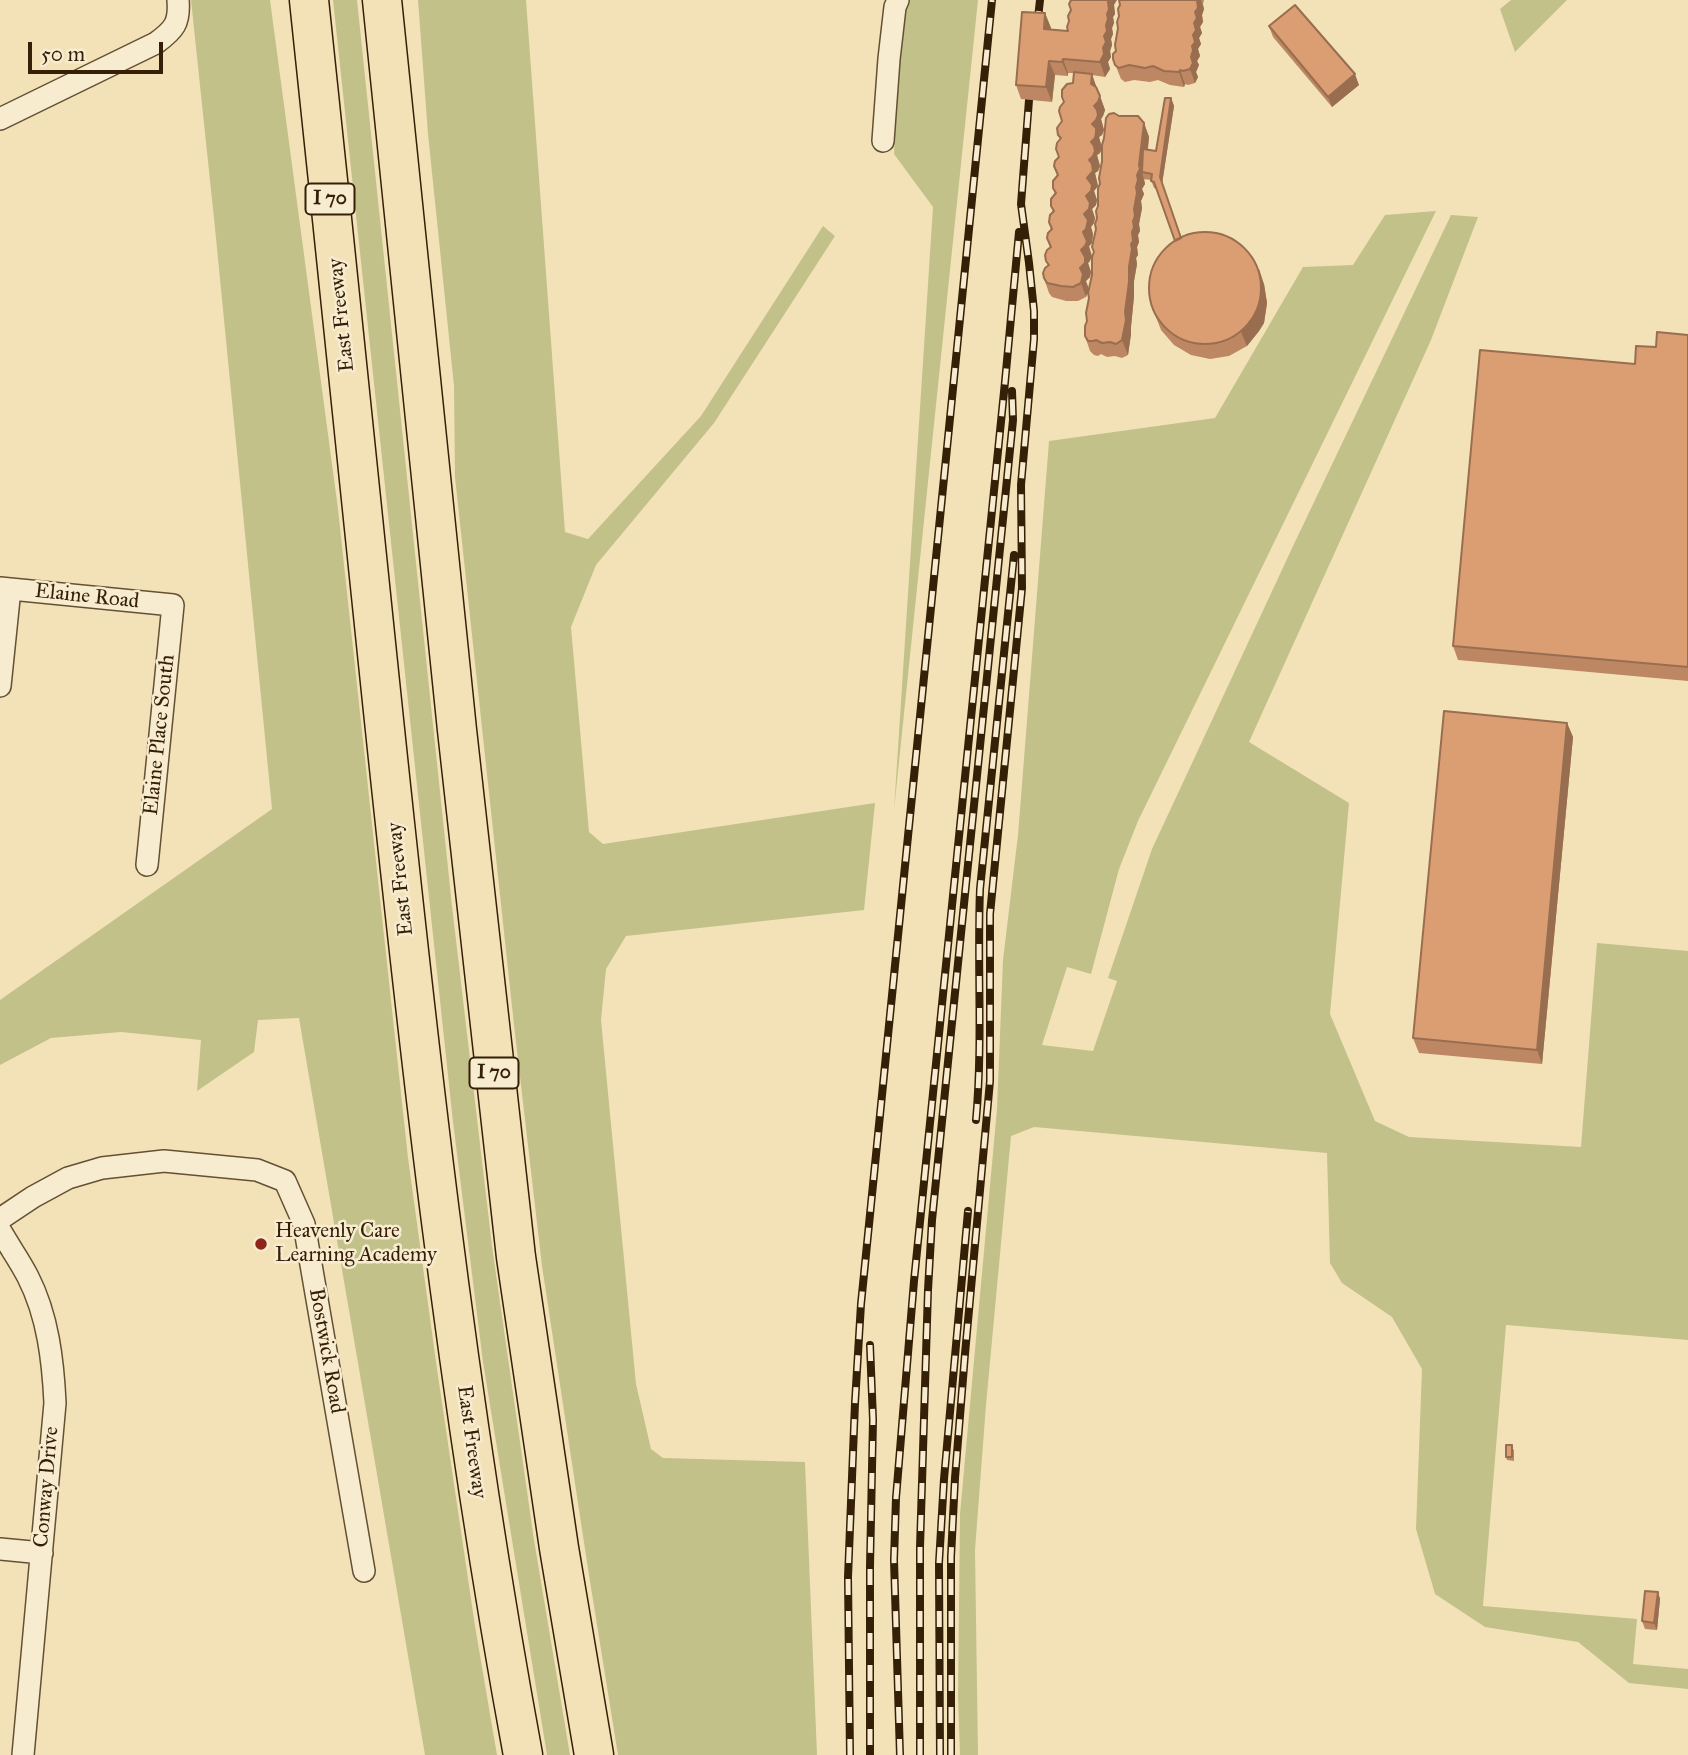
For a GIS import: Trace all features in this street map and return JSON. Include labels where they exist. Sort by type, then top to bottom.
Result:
[{"type":"highway","points":[[294,0],[344,333]]},
{"type":"highway","name":"East Freeway","points":[[309,0],[414,1000],[475,1476],[502,1646],[523,1755]]},
{"type":"highway","name":"I 70","points":[[386,12],[457,730],[516,1257],[559,1548],[594,1755]]},
{"type":"street","points":[[0,119],[156,43],[169,33],[178,21],[178,0]]},
{"type":"street","points":[[883,141],[889,59],[898,0]]},
{"type":"street","points":[[0,686],[5,589]]},
{"type":"street","name":"Elaine Road","points":[[5,589],[173,605]]},
{"type":"street","name":"Elaine Place South","points":[[147,865],[173,605]]},
{"type":"street","name":"Bostwick Road","points":[[0,1219],[68,1178],[102,1168],[164,1161],[257,1170],[285,1181],[304,1224],[364,1572]]},
{"type":"street","name":"Conway Drive","points":[[0,1230],[29,1278],[44,1320],[53,1362],[55,1404],[23,1755]]},
{"type":"street","points":[[0,1549],[42,1553]]},
{"type":"shaded area","points":[[191,0],[270,0],[338,509],[408,1158],[475,1626],[497,1755],[425,1755],[299,1018],[258,1020],[254,1052],[197,1091],[201,1040],[121,1032],[51,1038],[0,1065],[0,1000],[272,809]]},
{"type":"shaded area","points":[[333,0],[357,0],[452,906],[492,1246],[534,1540],[570,1755],[547,1755],[483,1362],[453,1122]]},
{"type":"shaded area","points":[[418,0],[526,0],[565,532],[588,539],[701,416],[823,226],[835,236],[714,423],[596,565],[571,627],[589,832],[603,844],[875,803],[864,910],[626,936],[606,969],[601,1020],[636,1384],[651,1449],[663,1458],[805,1462],[817,1755],[618,1755],[542,1266],[514,1025],[455,477],[454,386],[428,134]]},
{"type":"shaded area","points":[[906,0],[978,0],[894,810],[933,207],[894,154],[899,33]]},
{"type":"shaded area","points":[[1511,0],[1567,0],[1515,52],[1500,9]]},
{"type":"shaded area","points":[[1436,211],[1138,821],[1119,869],[1091,974],[1067,967],[1042,1045],[1093,1051],[1117,981],[1108,978],[1152,849],[1451,215],[1478,217],[1431,340],[1249,742],[1349,803],[1330,1014],[1375,1121],[1409,1137],[1581,1147],[1597,943],[1688,951],[1688,1340],[1506,1325],[1483,1606],[1637,1619],[1633,1664],[1688,1669],[1688,1689],[1629,1683],[1578,1642],[1485,1627],[1435,1594],[1416,1529],[1422,1369],[1392,1317],[1342,1283],[1330,1263],[1327,1153],[1034,1127],[1011,1136],[975,1550],[978,1755],[960,1755],[960,1514],[997,1109],[1003,960],[1018,835],[1049,441],[1215,418],[1303,267],[1353,265],[1385,215]]},
{"type":"building","points":[[1071,0],[1109,0],[1107,31],[1104,36],[1106,42],[1100,62],[1063,59],[1062,62],[1049,61],[1046,87],[1016,85],[1022,12],[1045,13],[1044,29],[1068,31]]},
{"type":"building","points":[[1119,0],[1197,0],[1197,18],[1194,23],[1196,30],[1193,35],[1195,42],[1191,57],[1193,63],[1190,69],[1179,72],[1164,71],[1153,66],[1145,68],[1129,65],[1119,68],[1115,65],[1113,54],[1116,51]]},
{"type":"building","points":[[1295,5],[1355,74],[1328,97],[1269,26]]},
{"type":"building","points":[[1074,72],[1092,74],[1091,84],[1096,87],[1100,96],[1094,106],[1098,115],[1092,124],[1096,128],[1095,138],[1091,142],[1095,151],[1089,160],[1093,171],[1087,178],[1092,185],[1086,196],[1090,203],[1089,209],[1084,214],[1088,220],[1083,232],[1087,241],[1081,250],[1085,263],[1080,268],[1083,274],[1081,283],[1073,287],[1047,283],[1043,273],[1049,265],[1045,255],[1051,247],[1047,238],[1052,229],[1050,215],[1054,211],[1051,199],[1056,193],[1053,181],[1058,175],[1054,166],[1059,157],[1057,143],[1061,138],[1057,128],[1062,121],[1059,111],[1064,102],[1062,90],[1067,84],[1073,83]]},
{"type":"building","points":[[1165,98],[1171,98],[1160,177],[1181,238],[1175,241],[1154,182],[1151,181],[1152,174],[1142,172],[1143,149],[1156,151]]},
{"type":"building","points":[[1114,113],[1119,116],[1138,116],[1144,123],[1140,169],[1137,175],[1126,320],[1122,340],[1116,344],[1088,341],[1085,336],[1102,145],[1106,118]]},
{"type":"building","points":[[1205,232],[1226,236],[1245,248],[1257,267],[1261,288],[1257,309],[1245,328],[1226,340],[1205,344],[1184,340],[1165,328],[1153,309],[1149,288],[1153,267],[1165,248],[1184,236]]},
{"type":"building","points":[[1657,332],[1688,335],[1688,667],[1453,646],[1480,350],[1635,364],[1636,346],[1656,347]]},
{"type":"building","points":[[1444,711],[1567,723],[1537,1050],[1413,1038]]},
{"type":"building","points":[[1506,1445],[1512,1445],[1512,1457],[1506,1457]]},
{"type":"building","points":[[1645,1591],[1658,1592],[1654,1623],[1642,1621]]},
{"type":"railway","points":[[850,1755],[848,1577],[861,1304],[992,0]]},
{"type":"railway","points":[[1037,27],[1040,0]]},
{"type":"railway","points":[[951,1755],[951,1557],[955,1478],[990,1081],[990,914],[1022,588],[1021,485],[1034,339],[1034,311],[1021,204],[1029,100]]},
{"type":"railway","points":[[900,1755],[894,1560],[896,1498],[914,1281],[1019,232]]},
{"type":"railway","points":[[920,1755],[920,1547],[932,1220],[1013,420],[1012,391]]},
{"type":"railway","points":[[976,1120],[980,889],[1014,555]]},
{"type":"railway","points":[[940,1755],[939,1563],[968,1211]]},
{"type":"railway","points":[[870,1345],[873,1420],[870,1755]]},
{"type":"place","name":"Heavenly Care Learning Academy","points":[[261,1244]]}]
